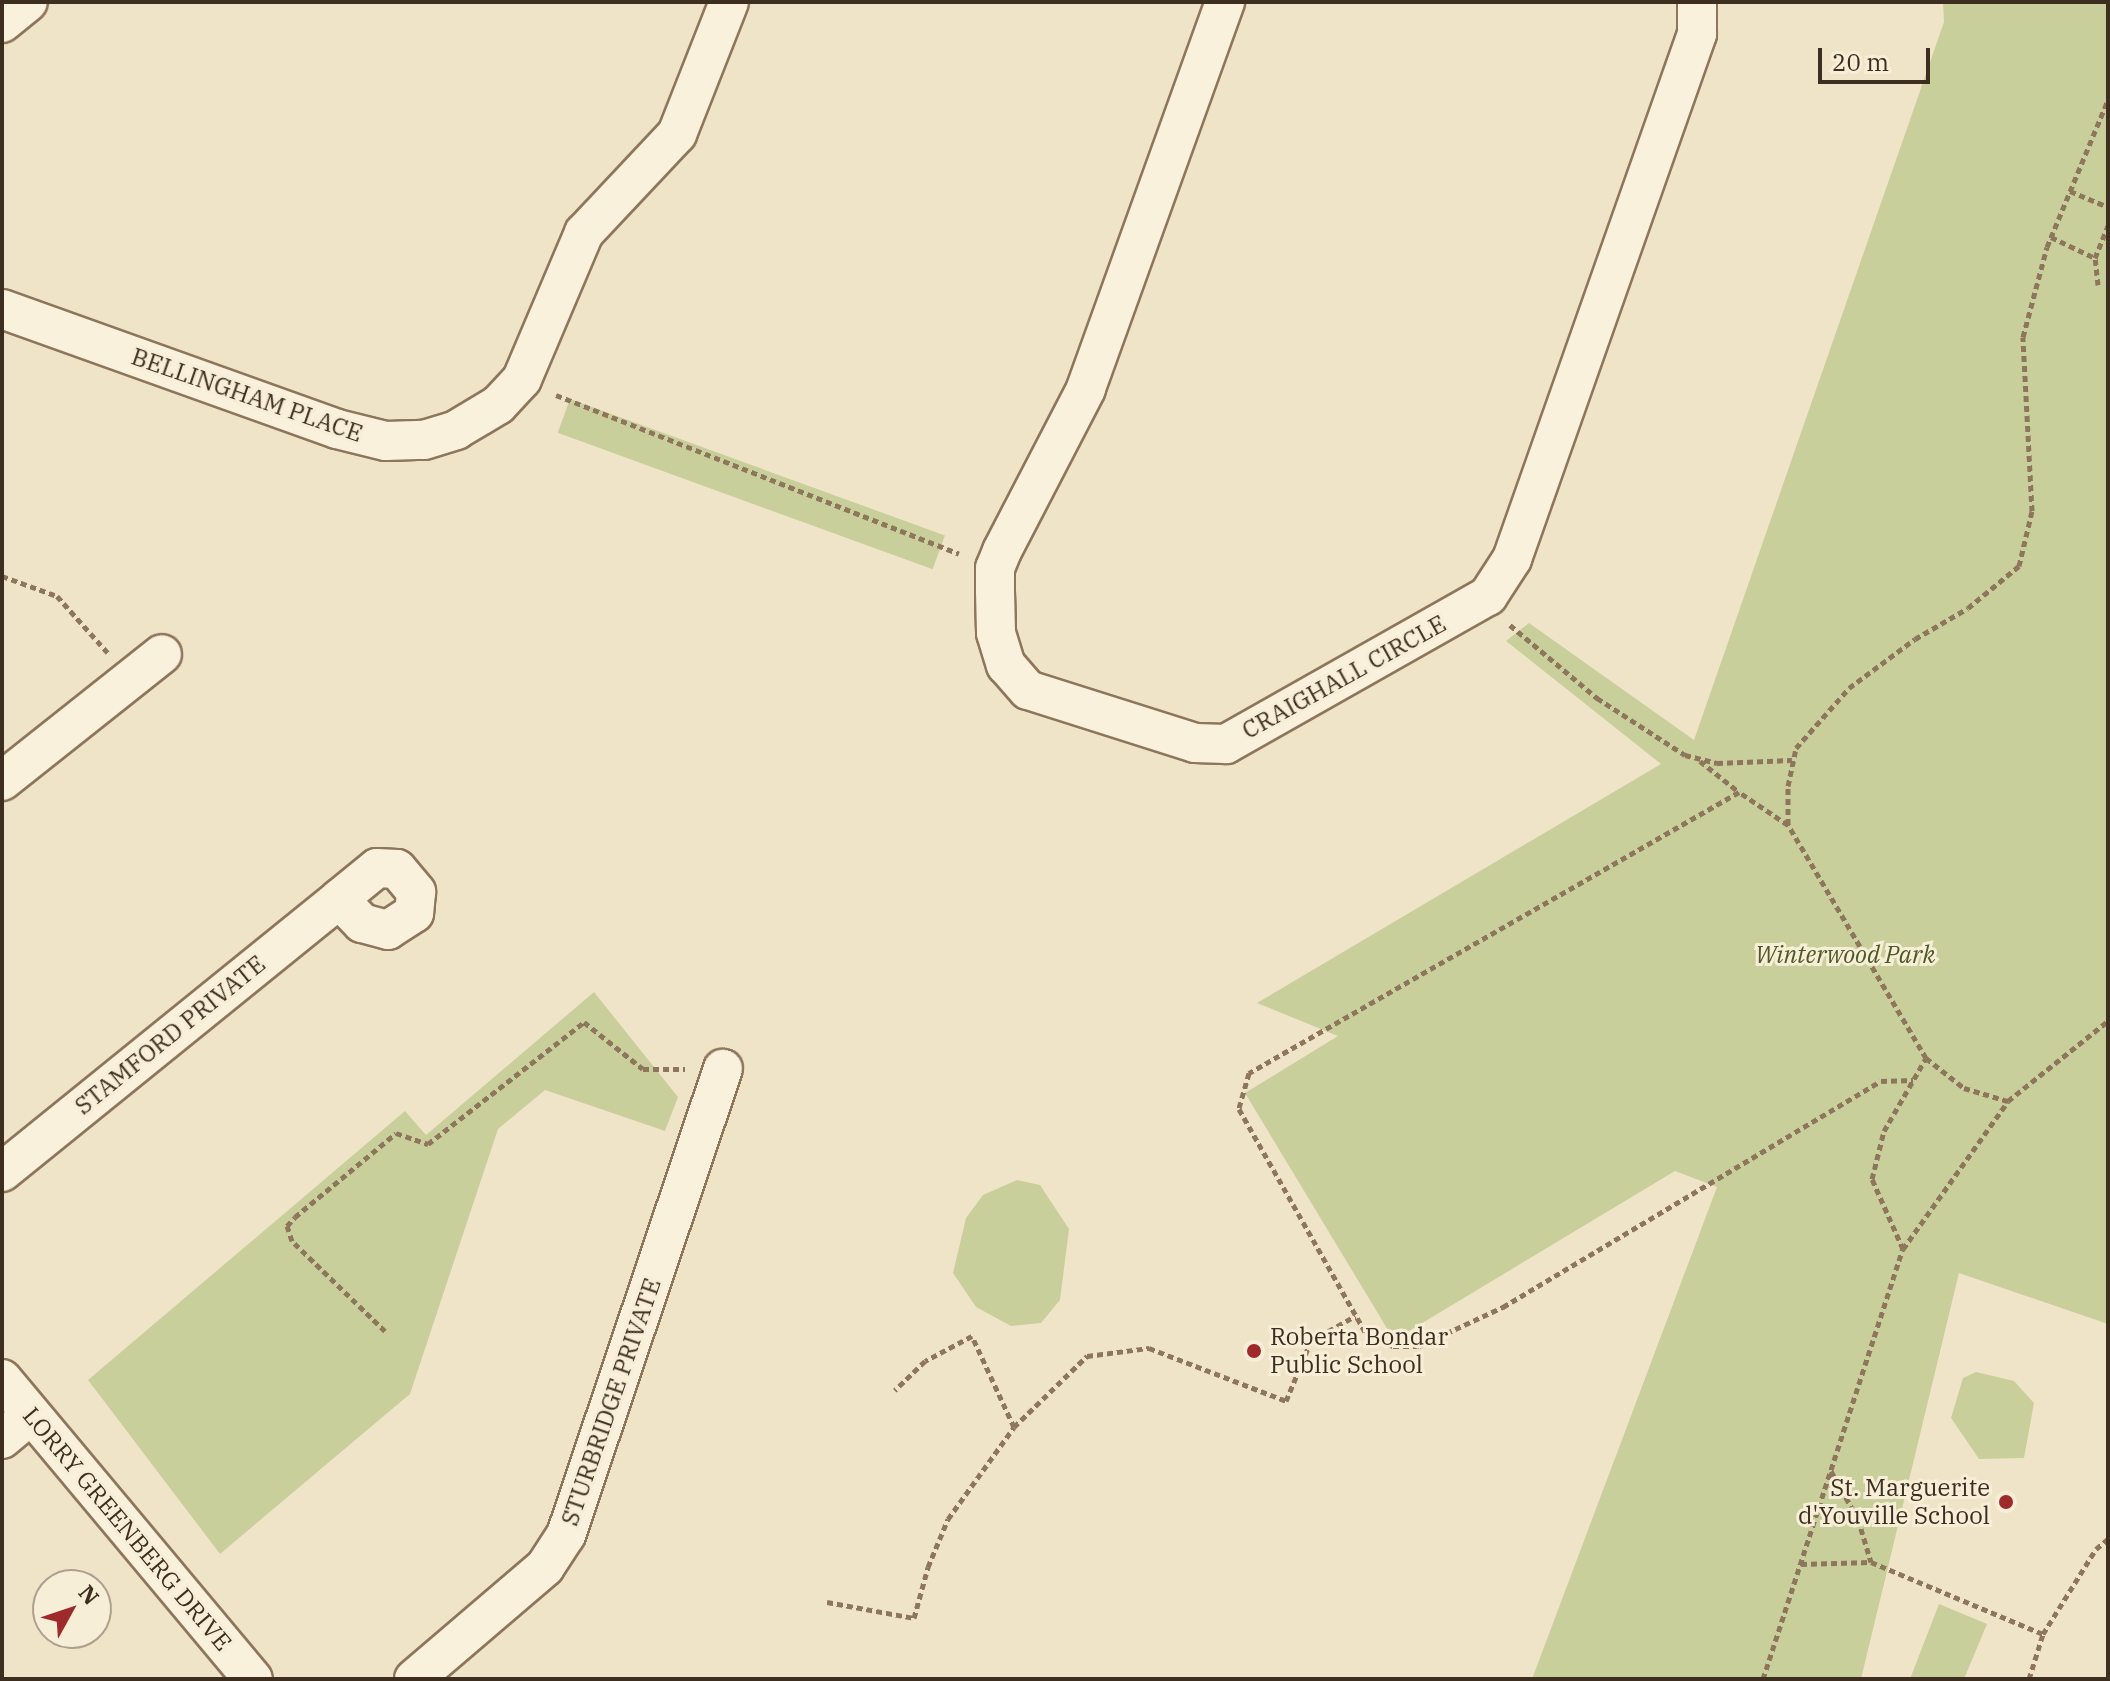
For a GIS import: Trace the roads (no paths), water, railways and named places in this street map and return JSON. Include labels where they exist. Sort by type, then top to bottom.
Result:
[{"type":"street","points":[[2,23],[28,2]]},
{"type":"street","name":"BELLINGHAM PLACE","points":[[2,309],[337,429],[386,441],[424,440],[456,430],[498,405],[522,379],[584,233],[677,134],[729,2]]},
{"type":"street","name":"CRAIGHALL CIRCLE","points":[[1225,2],[1086,389],[995,568],[996,633],[1006,665],[1028,690],[1195,743],[1226,744],[1488,596],[1512,559],[1697,34],[1697,2]]},
{"type":"street","points":[[2,781],[162,654]]},
{"type":"street","name":"STAMFORD PRIVATE","points":[[2,1172],[339,899]]},
{"type":"street","name":"STURBRIDGE PRIVATE","points":[[414,1679],[545,1567],[566,1535],[723,1069]]},
{"type":"street","name":"LORRY GREENBERG DRIVE","points":[[2,1379],[253,1679]]},
{"type":"street","points":[[2,1439],[31,1415]]},
{"type":"place","name":"Roberta Bondar Public School","points":[[1254,1351]]},
{"type":"place","name":"St. Marguerite d'Youville School","points":[[2006,1502]]},
{"type":"park label","name":"Winterwood Park","points":[[1845,955]]}]
